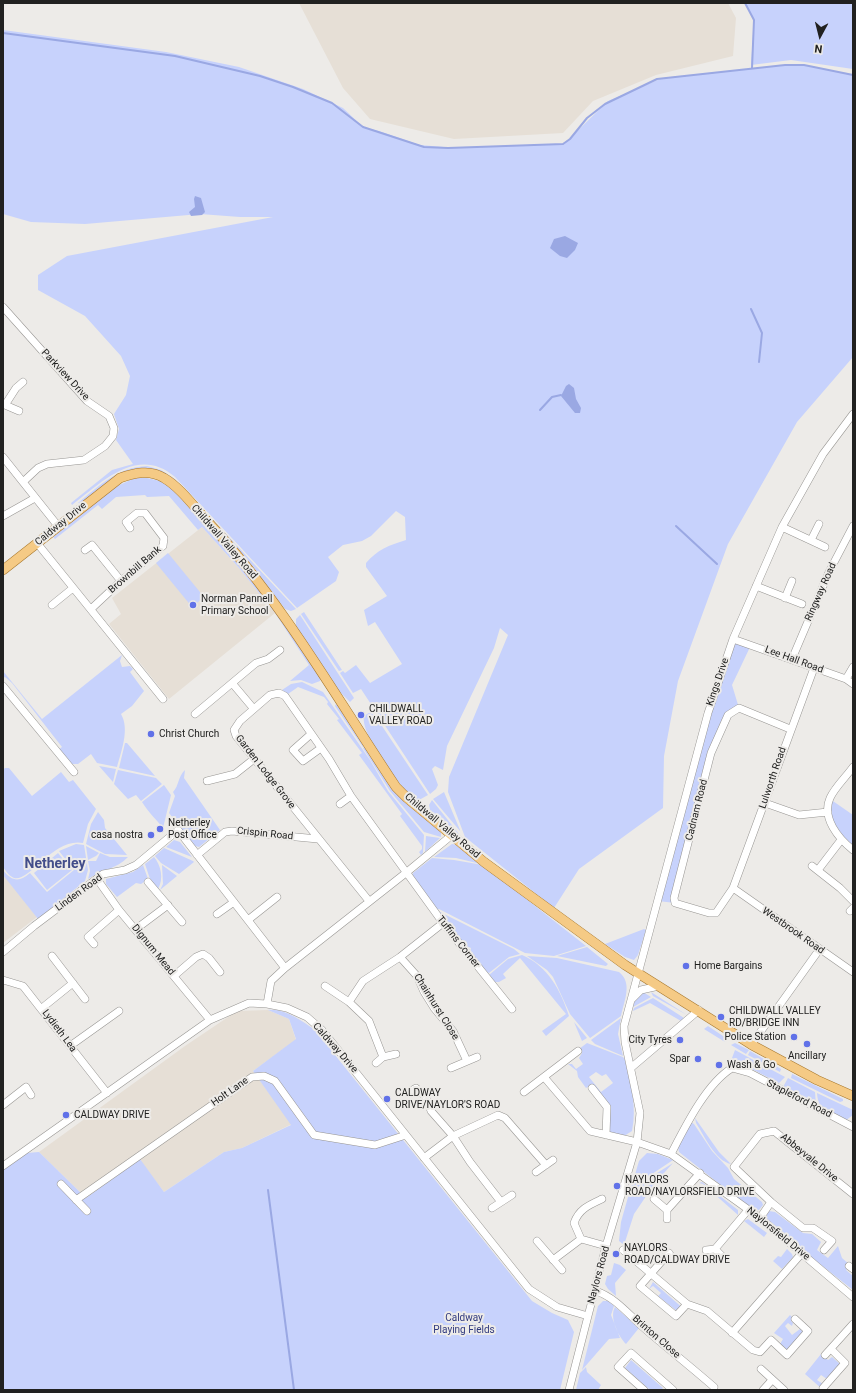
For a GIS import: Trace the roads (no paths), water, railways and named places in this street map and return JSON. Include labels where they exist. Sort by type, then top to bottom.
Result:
[{"type":"main road","name":"Childwall Valley Road","points":[[120,478],[136,473],[147,473],[164,478],[202,516],[246,564],[275,603],[396,786],[407,798],[510,881],[638,974],[699,1010],[751,1045],[818,1080],[853,1096]]},
{"type":"main road","name":"Caldway Drive","points":[[3,570],[120,478]]},
{"type":"street","name":"Parkview Drive","points":[[3,307],[87,401],[109,416],[114,428],[113,436],[105,446],[84,460],[47,464],[38,468],[23,482]]},
{"type":"street","points":[[19,411],[4,406],[16,388],[23,382]]},
{"type":"street","name":"Kings Drive","points":[[638,974],[708,713],[733,639],[782,527],[823,454],[853,414]]},
{"type":"street","points":[[3,457],[58,526]]},
{"type":"street","points":[[3,516],[35,498]]},
{"type":"street","name":"Brownbill Bank","points":[[91,609],[121,581],[163,546],[164,538],[145,513],[137,513],[126,522],[130,528]]},
{"type":"street","points":[[812,540],[819,524]]},
{"type":"street","name":"Ringway Road","points":[[792,659],[829,572],[853,526]]},
{"type":"street","points":[[782,527],[825,547]]},
{"type":"street","points":[[37,543],[163,699]]},
{"type":"street","points":[[84,550],[92,545],[121,581]]},
{"type":"street","points":[[785,598],[792,580]]},
{"type":"street","points":[[756,586],[802,604]]},
{"type":"street","points":[[52,605],[73,588]]},
{"type":"street","name":"Lee Hall Road","points":[[733,639],[846,679],[853,684]]},
{"type":"street","points":[[195,714],[256,663],[268,659],[280,650]]},
{"type":"street","points":[[846,679],[853,667]]},
{"type":"street","name":"Lulworth Road","points":[[733,888],[765,803],[790,729],[814,668]]},
{"type":"street","points":[[232,683],[253,708]]},
{"type":"street","points":[[3,686],[74,772]]},
{"type":"street","name":"Garden Lodge Grove","points":[[369,901],[236,736],[234,730],[240,721],[253,708],[270,695],[279,693],[285,696],[300,714],[351,796],[407,872]]},
{"type":"street","name":"Cadnam Road","points":[[733,888],[716,912],[709,913],[675,903],[674,898],[711,752],[728,716],[739,708],[790,729]]},
{"type":"street","points":[[312,734],[293,750],[303,762],[322,748]]},
{"type":"street","points":[[208,781],[235,774],[254,759]]},
{"type":"street","points":[[853,767],[830,799],[828,812],[834,829],[841,840],[853,850]]},
{"type":"street","points":[[340,804],[351,796]]},
{"type":"street","points":[[765,803],[800,815],[828,812]]},
{"type":"street","name":"Linden Road","points":[[3,952],[34,926],[103,874],[125,870],[136,865],[178,830],[197,855]]},
{"type":"street","name":"Crispin Road","points":[[197,855],[225,832],[232,831],[318,839]]},
{"type":"street","points":[[267,1004],[271,981],[285,968],[452,835]]},
{"type":"street","points":[[841,840],[815,868],[840,888],[853,902]]},
{"type":"street","points":[[197,855],[285,968]]},
{"type":"street","name":"Tuffins Corner","points":[[407,872],[442,923],[512,1009]]},
{"type":"street","name":"Dignum Mead","points":[[97,879],[120,910],[210,1020]]},
{"type":"street","points":[[148,882],[182,922]]},
{"type":"street","name":"Westbrook Road","points":[[733,888],[819,950],[853,972]]},
{"type":"street","points":[[248,920],[277,897]]},
{"type":"street","points":[[217,914],[234,902]]},
{"type":"street","points":[[136,929],[168,905]]},
{"type":"street","points":[[94,944],[88,937],[120,910]]},
{"type":"street","points":[[349,1002],[363,981],[400,957],[442,923]]},
{"type":"street","points":[[751,1045],[819,950]]},
{"type":"street","points":[[174,976],[196,957],[203,954],[209,958],[220,972]]},
{"type":"street","points":[[52,956],[85,999]]},
{"type":"street","name":"Chainhurst Close","points":[[400,957],[417,976],[434,1008],[453,1031],[467,1061]]},
{"type":"street","name":"Naylors Road","points":[[569,1390],[596,1291],[606,1246],[637,1142],[640,1113],[624,1033],[638,974]]},
{"type":"street","name":"Lydieth Lea","points":[[3,980],[24,986],[107,1093]]},
{"type":"street","points":[[42,1008],[73,983]]},
{"type":"street","points":[[325,986],[349,1002],[369,1021],[383,1058]]},
{"type":"street","points":[[631,1000],[641,990],[659,986]]},
{"type":"street","name":"Caldway Drive","points":[[4,1164],[210,1020],[249,1003],[267,1004],[287,1008],[307,1017],[322,1030],[530,1289],[557,1307],[588,1316]]},
{"type":"street","points":[[632,1067],[699,1010]]},
{"type":"street","points":[[70,1046],[119,1011]]},
{"type":"street","points":[[524,1092],[578,1051]]},
{"type":"street","points":[[376,1063],[383,1058],[396,1054]]},
{"type":"street","points":[[450,1068],[477,1057]]},
{"type":"street","name":"Stapleford Road","points":[[671,1154],[691,1117],[706,1094],[732,1068],[750,1073],[853,1127]]},
{"type":"street","name":"Holt Lane","points":[[76,1200],[252,1077],[264,1076],[275,1081],[314,1135],[375,1145],[406,1136]]},
{"type":"street","name":"Naylorsfield Drive","points":[[544,1077],[590,1131],[637,1142],[671,1154],[700,1173],[760,1218],[853,1297]]},
{"type":"street","points":[[3,1105],[26,1087],[31,1095]]},
{"type":"street","points":[[409,1092],[416,1088],[426,1098],[431,1111],[453,1136],[470,1162],[501,1202]]},
{"type":"street","points":[[592,1088],[607,1107],[606,1135]]},
{"type":"street","points":[[424,1158],[453,1136],[498,1115],[505,1118],[546,1165]]},
{"type":"street","name":"Abbeyvale Drive","points":[[824,1250],[832,1242],[813,1228],[803,1228],[771,1202],[734,1167],[760,1134],[774,1131],[853,1194]]},
{"type":"street","points":[[536,1172],[553,1160]]},
{"type":"street","points":[[667,1219],[667,1210],[700,1173]]},
{"type":"street","points":[[61,1184],[87,1210]]},
{"type":"street","points":[[492,1208],[512,1196]]},
{"type":"street","points":[[581,1239],[574,1223],[577,1215],[585,1206],[602,1199]]},
{"type":"street","points":[[654,1199],[667,1210]]},
{"type":"street","points":[[760,1218],[771,1202]]},
{"type":"street","points":[[706,1250],[715,1248],[748,1210]]},
{"type":"street","points":[[581,1239],[606,1246]]},
{"type":"street","points":[[553,1260],[581,1239]]},
{"type":"street","points":[[537,1241],[562,1270]]},
{"type":"street","points":[[660,1246],[676,1260]]},
{"type":"street","points":[[715,1248],[724,1258]]},
{"type":"street","points":[[623,1250],[687,1304],[707,1311],[753,1350],[760,1352],[771,1340],[787,1354],[808,1331],[795,1319]]},
{"type":"street","points":[[669,1253],[640,1286],[676,1316],[687,1304]]},
{"type":"street","points":[[732,1333],[802,1253]]},
{"type":"street","name":"Brinton Close","points":[[596,1291],[606,1294],[618,1303],[642,1326],[714,1387]]},
{"type":"street","points":[[825,1355],[853,1324]]},
{"type":"street","points":[[823,1388],[845,1363],[831,1349]]},
{"type":"street","points":[[644,1390],[618,1367],[631,1353],[669,1389]]},
{"type":"street","points":[[761,1369],[784,1390]]},
{"type":"street","points":[[763,1390],[772,1380]]},
{"type":"waterway","points":[[745,3],[754,20],[752,68]]},
{"type":"waterway","points":[[3,33],[175,56],[260,76],[293,87],[332,103],[363,127],[424,147],[448,148],[563,144],[570,139],[587,118],[605,104],[657,79],[785,65],[804,65],[853,75]]},
{"type":"waterway","points":[[751,309],[762,333],[759,362]]},
{"type":"waterway","points":[[540,410],[552,397],[561,395]]},
{"type":"waterway","points":[[676,526],[717,564]]},
{"type":"waterway","points":[[268,1190],[294,1390]]},
{"type":"place","name":"Norman Pannell Primary School","points":[[193,605]]},
{"type":"place","name":"CHILDWALL VALLEY ROAD","points":[[361,715]]},
{"type":"place","name":"Christ Church","points":[[151,734]]},
{"type":"place","name":"Netherley Post Office","points":[[160,829]]},
{"type":"place","name":"casa nostra","points":[[151,835]]},
{"type":"place","name":"Home Bargains","points":[[686,966]]},
{"type":"place","name":"CHILDWALL VALLEY RD/BRIDGE INN","points":[[721,1017]]},
{"type":"place","name":"Police Station","points":[[794,1037]]},
{"type":"place","name":"City Tyres","points":[[680,1040]]},
{"type":"place","name":"Ancillary","points":[[807,1044]]},
{"type":"place","name":"Spar","points":[[698,1059]]},
{"type":"place","name":"Wash & Go","points":[[719,1065]]},
{"type":"place","name":"CALDWAY DRIVE/NAYLOR'S ROAD","points":[[387,1099]]},
{"type":"place","name":"CALDWAY DRIVE","points":[[66,1115]]},
{"type":"place","name":"NAYLORS ROAD/NAYLORSFIELD DRIVE","points":[[617,1186]]},
{"type":"place","name":"NAYLORS ROAD/CALDWAY DRIVE","points":[[616,1254]]},
{"type":"district","name":"Netherley","points":[[55,864]]},
{"type":"park label","name":"Caldway Playing Fields","points":[[464,1324]]}]
